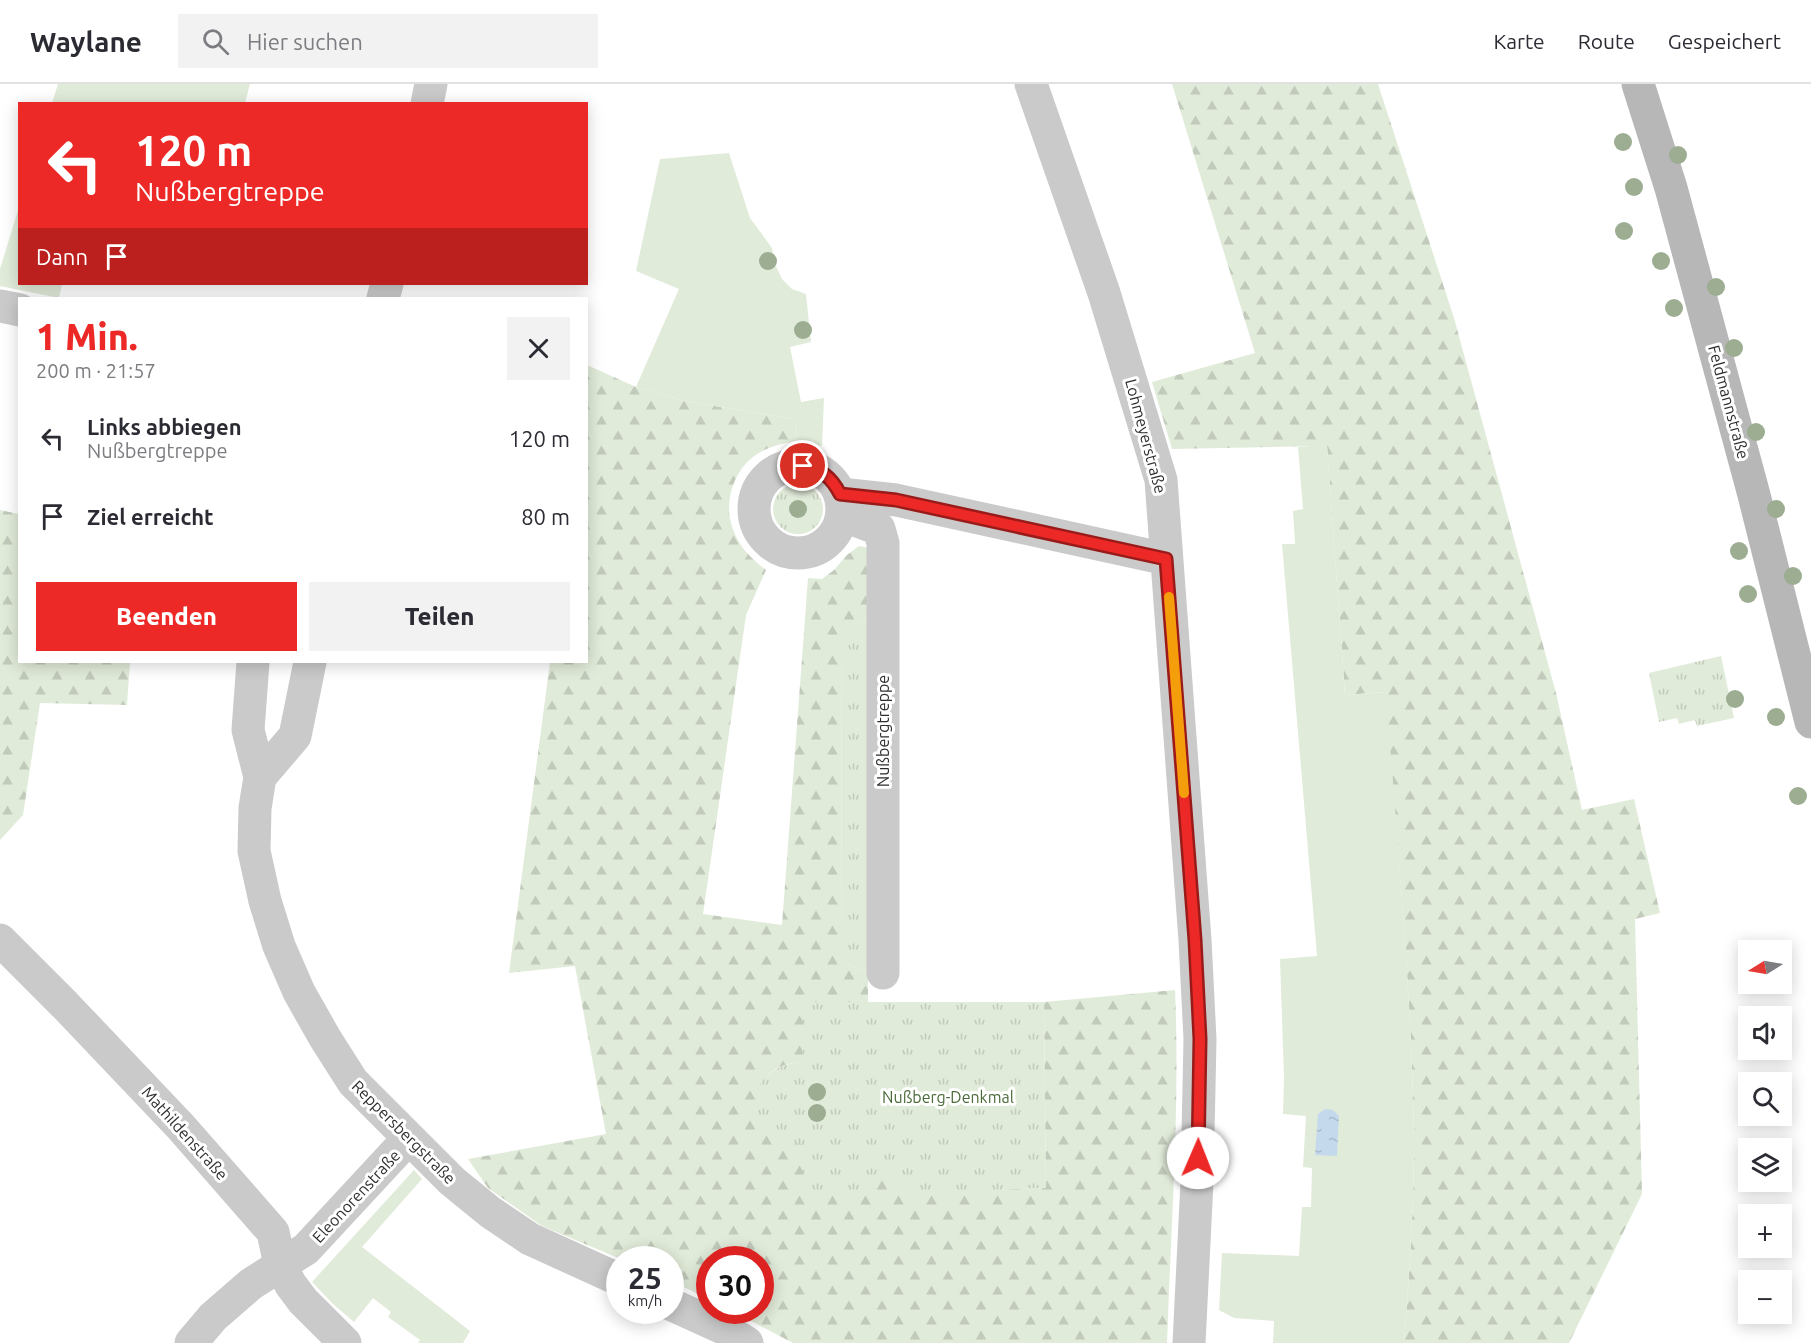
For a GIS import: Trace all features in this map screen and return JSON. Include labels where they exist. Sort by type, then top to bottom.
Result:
[{"type":"street","points":[[427,102],[431,84]]},
{"type":"street","name":"Lohmeyerstraße","points":[[1031,84],[1104,293],[1161,480],[1195,940],[1200,1039],[1197,1182],[1189,1343]]},
{"type":"street","name":"Feldmannstraße","points":[[1638,84],[1675,199],[1754,495],[1811,722]]},
{"type":"street","points":[[0,306],[18,310]]},
{"type":"street","name":"Nußbergtreppe","points":[[883,973],[883,543],[879,529],[841,505],[896,500],[1166,559]]},
{"type":"street","name":"Reppersbergstraße","points":[[253,663],[248,730],[260,777],[255,808],[254,851],[265,901],[279,946],[299,992],[325,1038],[353,1083],[452,1182],[490,1212],[530,1239],[606,1274]]},
{"type":"street","points":[[260,777],[295,736],[310,663]]},
{"type":"street","name":"Mathildenstraße","points":[[0,940],[181,1127],[273,1232],[280,1265],[291,1285],[345,1343]]},
{"type":"street","name":"Eleonorenstraße","points":[[191,1343],[213,1317],[251,1284],[306,1249],[321,1235],[409,1138]]},
{"type":"street","points":[[684,1310],[725,1329],[747,1343]]},
{"type":"green space","points":[[58,84],[250,84],[245,102],[52,102]]},
{"type":"green space","points":[[1172,84],[1378,84],[1454,318],[1556,693],[1582,810],[1634,799],[1660,913],[1635,919],[1642,1194],[1569,1343],[1404,1343],[1413,1193],[1413,1086],[1403,917],[1385,692],[1345,695],[1327,446],[1172,449],[1152,382],[1255,353]]},
{"type":"green space","points":[[729,153],[750,218],[772,248],[775,264],[782,279],[792,289],[806,294],[811,342],[790,347],[801,402],[824,398],[822,446],[796,441],[795,419],[684,401],[636,387],[679,289],[636,271],[660,159]]},
{"type":"green space","points":[[18,210],[18,285],[62,285],[59,297],[0,286],[0,269]]},
{"type":"green space","points":[[588,365],[636,387],[684,401],[795,419],[796,441],[768,448],[745,464],[734,482],[729,502],[731,522],[737,538],[747,553],[766,570],[746,615],[703,914],[782,925],[808,578],[822,579],[859,546],[869,548],[869,623],[842,625],[841,948],[841,961],[868,973],[868,1002],[803,1002],[802,1062],[781,1066],[766,1076],[758,1090],[755,1104],[758,1119],[767,1132],[782,1141],[803,1144],[803,1197],[869,1195],[873,1183],[887,1178],[897,1179],[904,1193],[1046,1188],[1044,1002],[1175,990],[1176,1122],[1167,1343],[793,1343],[757,1324],[774,1324],[774,1246],[696,1246],[696,1293],[684,1287],[684,1246],[606,1246],[606,1253],[542,1226],[488,1188],[468,1159],[606,1134],[575,966],[509,973],[550,663],[588,663]]},
{"type":"green space","points":[[1327,445],[1345,695],[1386,692],[1413,1086],[1413,1193],[1404,1343],[1273,1343],[1274,1321],[1234,1318],[1219,1310],[1222,1253],[1299,1256],[1302,1207],[1311,1207],[1312,1168],[1303,1167],[1306,1116],[1283,1114],[1280,959],[1317,956],[1282,544],[1295,544],[1293,511],[1303,509],[1298,447]]},
{"type":"green space","points":[[793,484],[803,484],[816,491],[823,504],[823,514],[816,527],[803,534],[793,534],[784,530],[777,523],[773,514],[773,504],[777,495],[784,488]]},
{"type":"green space","points":[[0,510],[18,514],[18,663],[130,663],[127,705],[40,703],[23,815],[0,840]]},
{"type":"green space","points":[[869,623],[868,973],[841,961],[842,624]]},
{"type":"green space","points":[[1721,656],[1734,718],[1697,726],[1695,720],[1679,724],[1677,718],[1659,722],[1649,673]]},
{"type":"green space","name":"Nußberg-Denkmal","points":[[802,1002],[1044,1002],[1046,1188],[803,1198],[803,1145],[782,1141],[767,1132],[757,1119],[754,1105],[757,1090],[766,1077],[781,1067],[802,1062]]},
{"type":"green space","points":[[414,1170],[422,1179],[362,1247],[470,1331],[463,1343],[418,1343],[420,1340],[388,1317],[391,1312],[373,1298],[354,1322],[312,1282]]},
{"type":"water","points":[[1325,1109],[1333,1110],[1339,1116],[1337,1156],[1315,1155],[1318,1114]]},
{"type":"slow traffic","points":[[1169,597],[1184,793]]},
{"type":"route","points":[[803,466],[813,467],[828,476],[840,494],[896,500],[1166,559],[1195,940],[1200,1039],[1198,1158]]}]
